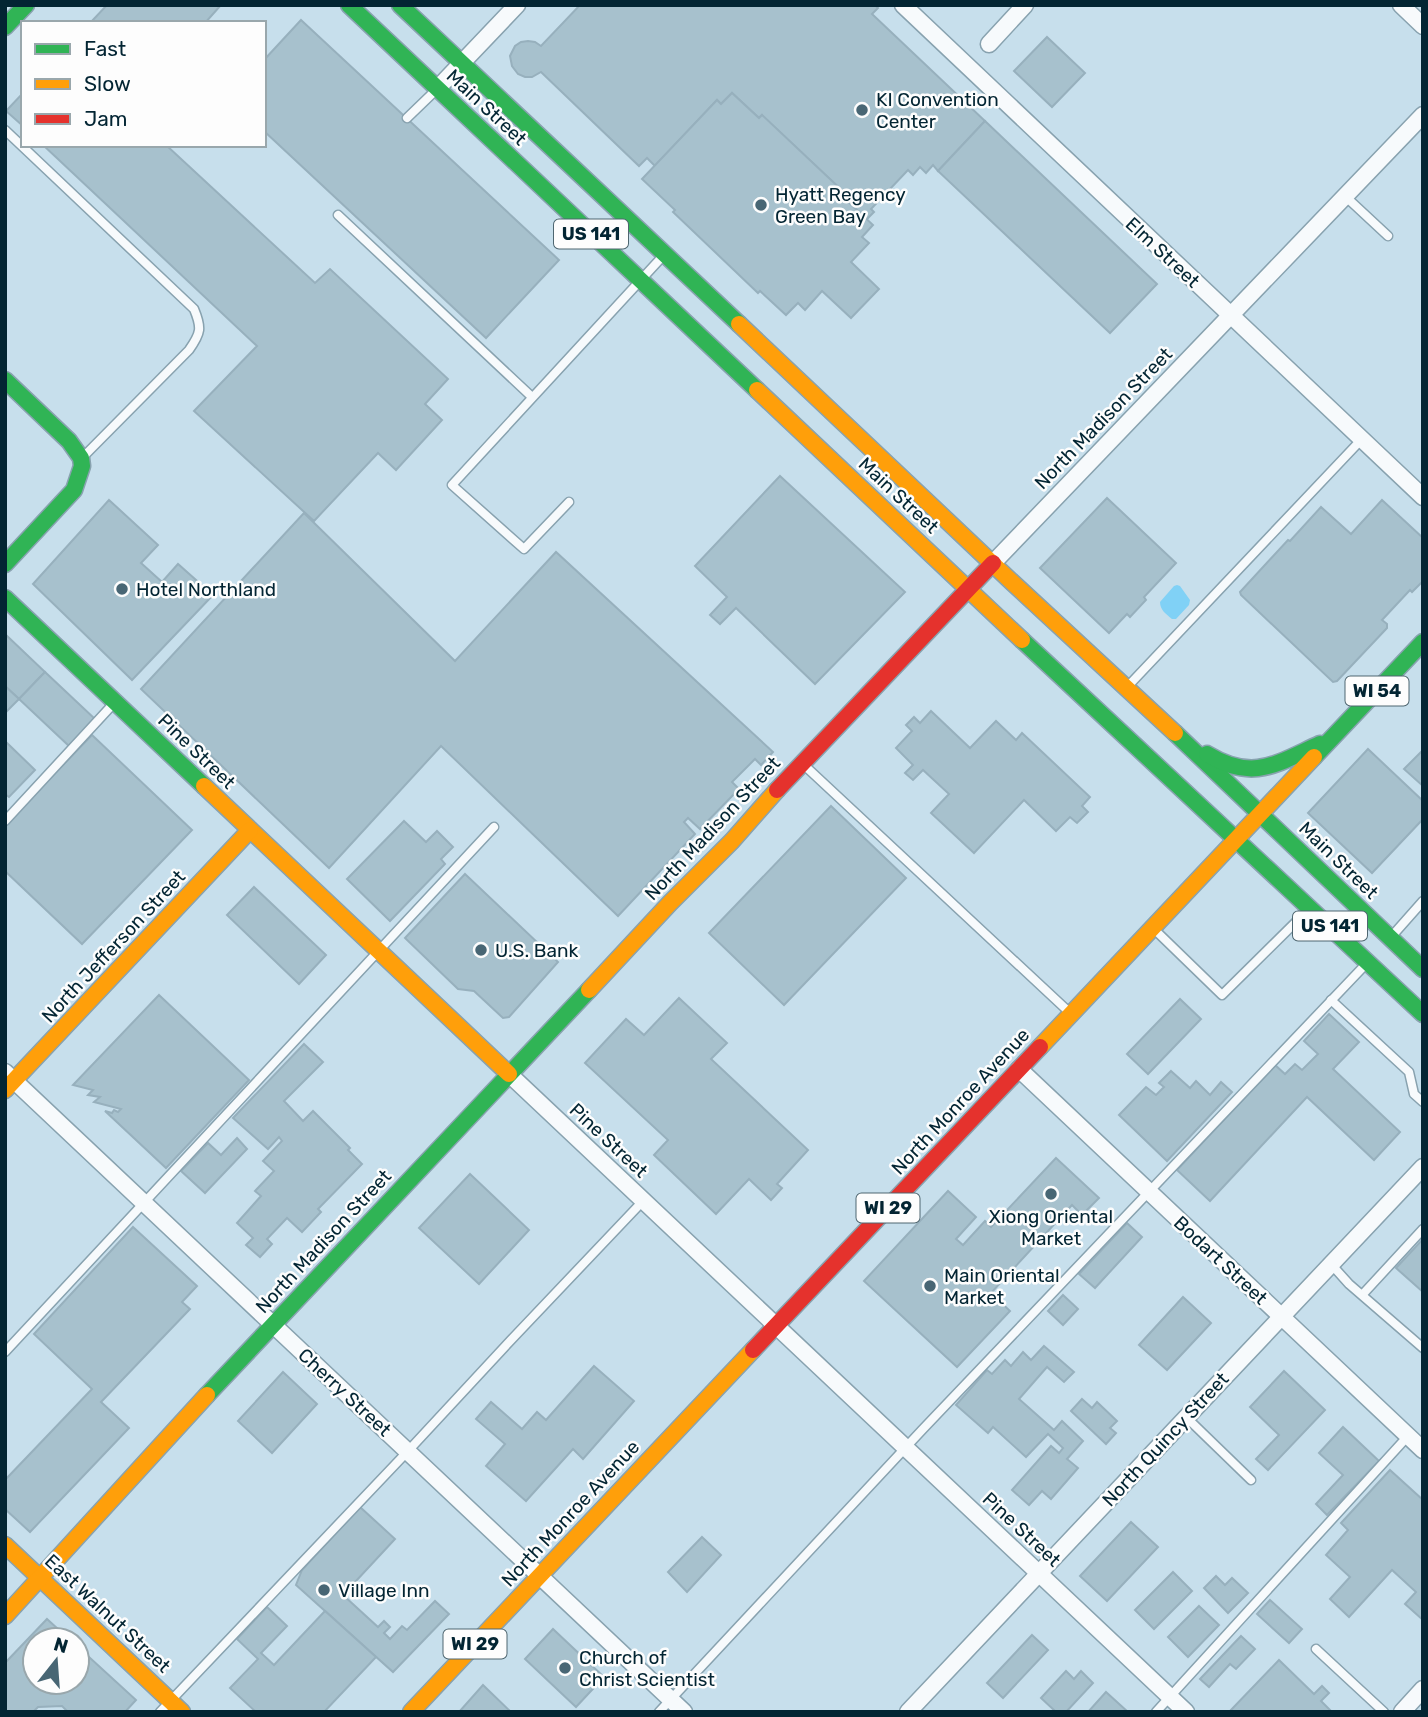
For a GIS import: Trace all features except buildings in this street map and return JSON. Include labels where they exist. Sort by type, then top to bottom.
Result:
[{"type":"main road","points":[[5,27],[26,5]]},
{"type":"main road","name":"Main Street","points":[[349,5],[1423,1014]]},
{"type":"main road","name":"Main Street","points":[[400,5],[1128,687],[1423,968]]},
{"type":"main road","points":[[5,380],[73,444],[81,459],[80,474],[74,490],[5,564]]},
{"type":"main road","name":"North Madison Street","points":[[5,1616],[274,1324],[993,563]]},
{"type":"main road","name":"Pine Street","points":[[5,598],[509,1074]]},
{"type":"main road","name":"North Monroe Avenue","points":[[411,1712],[1423,642]]},
{"type":"main road","points":[[1181,738],[1227,765],[1244,769],[1269,765],[1331,739]]},
{"type":"main road","name":"North Jefferson Street","points":[[8,1081],[250,830]]},
{"type":"main road","name":"East Walnut Street","points":[[5,1545],[171,1708]]},
{"type":"street","points":[[437,89],[517,5]]},
{"type":"street","name":"Elm Street","points":[[903,5],[1423,498]]},
{"type":"street","points":[[989,44],[1025,5]]},
{"type":"street","points":[[1401,5],[1423,26]]},
{"type":"street","name":"North Madison Street","points":[[993,563],[1423,115]]},
{"type":"street","name":"Bodart Street","points":[[1019,1069],[1423,1450]]},
{"type":"street","name":"Pine Street","points":[[509,1074],[1185,1712]]},
{"type":"street","name":"Cherry Street","points":[[8,1081],[274,1324],[684,1712]]},
{"type":"street","name":"North Quincy Street","points":[[908,1712],[1423,1167]]},
{"type":"street","points":[[1402,1712],[1423,1689]]},
{"type":"lane","points":[[407,118],[437,89]]},
{"type":"lane","points":[[5,130],[21,145]]},
{"type":"lane","points":[[23,147],[194,309],[200,324],[199,336],[189,350],[81,459]]},
{"type":"lane","points":[[1345,196],[1388,236]]},
{"type":"lane","points":[[338,215],[532,397]]},
{"type":"lane","points":[[569,502],[524,550],[452,485],[664,255]]},
{"type":"lane","points":[[1128,687],[1361,440]]},
{"type":"lane","points":[[5,821],[116,702]]},
{"type":"lane","points":[[802,763],[1071,1014]]},
{"type":"lane","points":[[5,1352],[495,827]]},
{"type":"lane","points":[[1390,938],[1423,901]]},
{"type":"lane","points":[[1153,928],[1222,995],[1311,908]]},
{"type":"lane","points":[[659,1712],[905,1448],[1368,962]]},
{"type":"lane","points":[[1331,1000],[1409,1072],[1414,1094],[1423,1102]]},
{"type":"lane","points":[[171,1708],[643,1201]]},
{"type":"lane","points":[[1363,1294],[1423,1229]]},
{"type":"lane","points":[[1331,1264],[1349,1284],[1423,1348]]},
{"type":"lane","points":[[1186,1417],[1251,1480]]},
{"type":"lane","points":[[1156,1712],[1408,1436]]},
{"type":"lane","points":[[1316,1649],[1384,1712]]},
{"type":"water","points":[[1177,585],[1190,600],[1189,605],[1176,619],[1172,619],[1162,610],[1160,602]]},
{"type":"traffic: fast","points":[[5,27],[26,5]]},
{"type":"traffic: fast","points":[[349,5],[757,390]]},
{"type":"traffic: fast","points":[[400,5],[739,324]]},
{"type":"traffic: fast","points":[[5,380],[69,441],[81,458],[82,466],[74,490],[5,564]]},
{"type":"traffic: fast","points":[[5,598],[204,786]]},
{"type":"traffic: fast","points":[[1022,640],[1423,1014]]},
{"type":"traffic: fast","points":[[1314,757],[1423,642]]},
{"type":"traffic: fast","points":[[1175,733],[1423,969]]},
{"type":"traffic: fast","points":[[1207,754],[1238,767],[1264,767],[1320,744]]},
{"type":"traffic: fast","points":[[207,1395],[589,990]]},
{"type":"traffic: slow","points":[[739,324],[1175,733]]},
{"type":"traffic: slow","points":[[757,390],[1022,640]]},
{"type":"traffic: slow","points":[[1040,1047],[1314,757]]},
{"type":"traffic: slow","points":[[204,786],[509,1074]]},
{"type":"traffic: slow","points":[[589,990],[732,841],[777,790]]},
{"type":"traffic: slow","points":[[5,1090],[250,830]]},
{"type":"traffic: slow","points":[[411,1712],[753,1350]]},
{"type":"traffic: slow","points":[[5,1616],[207,1395]]},
{"type":"traffic: slow","points":[[5,1545],[182,1712]]},
{"type":"traffic: jam","points":[[777,790],[993,563]]},
{"type":"traffic: jam","points":[[753,1350],[1040,1047]]},
{"type":"place","name":"KI Convention Center","points":[[862,110]]},
{"type":"place","name":"Hyatt Regency Green Bay","points":[[761,205]]},
{"type":"place","name":"Hotel Northland","points":[[122,589]]},
{"type":"place","name":"U.S. Bank","points":[[481,950]]},
{"type":"place","name":"Xiong Oriental Market","points":[[1051,1194]]},
{"type":"place","name":"Main Oriental Market","points":[[930,1286]]},
{"type":"place","name":"Village Inn","points":[[324,1590]]},
{"type":"place","name":"Church of Christ Scientist","points":[[565,1668]]}]
